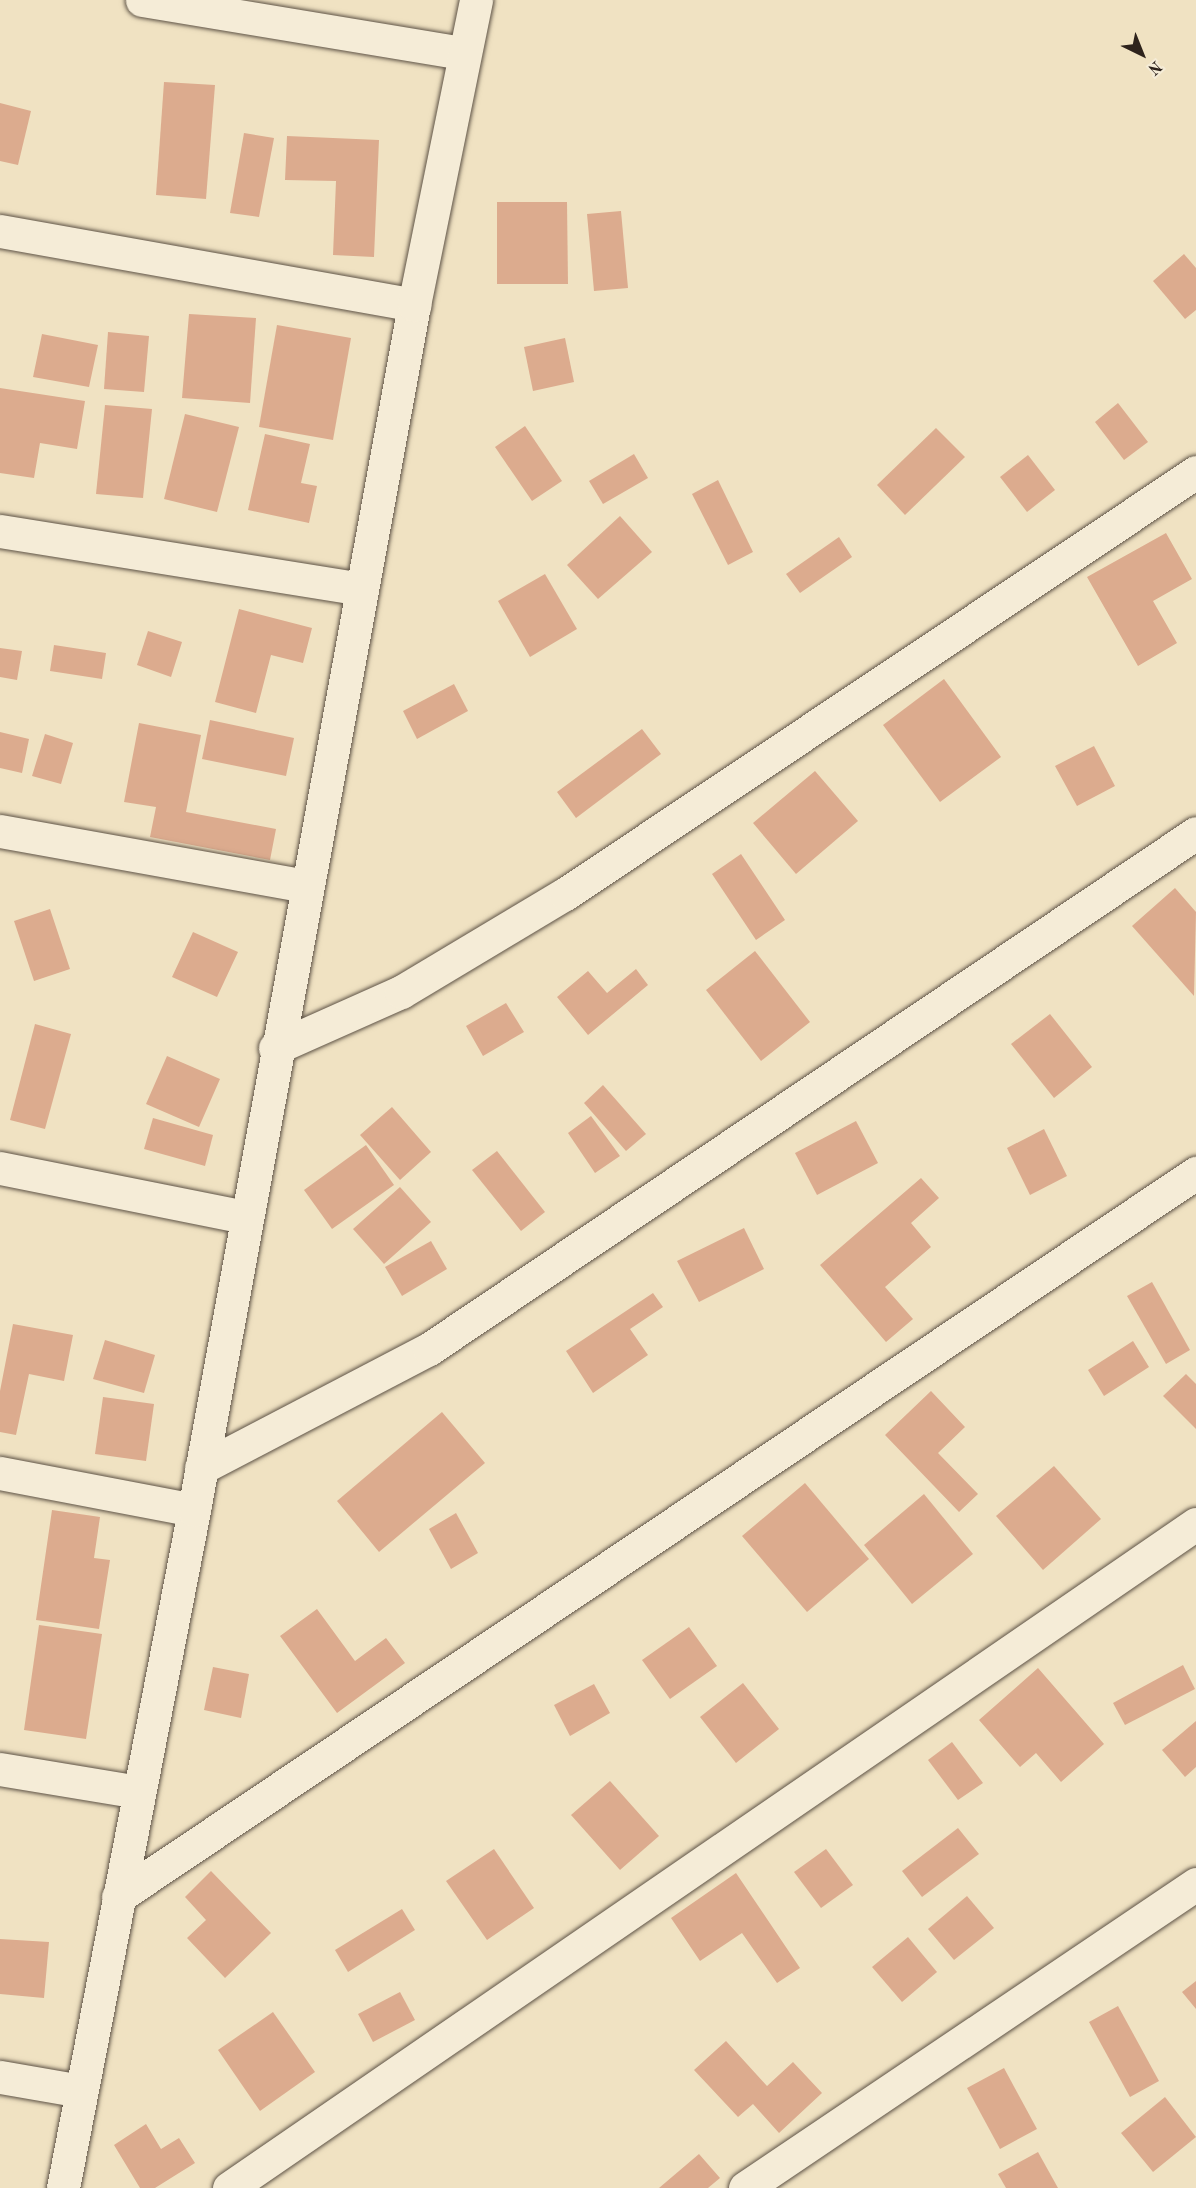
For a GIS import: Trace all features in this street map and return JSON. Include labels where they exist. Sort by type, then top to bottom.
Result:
[{"type":"street","points":[[142,0],[463,54]]},
{"type":"street","points":[[63,2188],[194,1510],[275,1048],[414,305],[463,54],[476,0]]},
{"type":"street","points":[[0,231],[414,305]]},
{"type":"street","points":[[275,1048],[401,992],[565,894],[1196,472]]},
{"type":"street","points":[[0,531],[361,589]]},
{"type":"street","points":[[0,831],[305,886]]},
{"type":"street","points":[[201,1467],[429,1349],[1196,833]]},
{"type":"street","points":[[0,1168],[245,1217]]},
{"type":"street","points":[[118,1897],[1196,1173]]},
{"type":"street","points":[[0,1473],[194,1510]]},
{"type":"street","points":[[229,2188],[1196,1524]]},
{"type":"street","points":[[0,1769],[139,1792]]},
{"type":"street","points":[[745,2188],[1196,1884]]},
{"type":"street","points":[[0,2077],[81,2091]]},
{"type":"building","points":[[164,82],[215,85],[206,199],[156,195]]},
{"type":"building","points":[[0,103],[31,111],[18,165],[0,161]]},
{"type":"building","points":[[244,133],[274,138],[259,217],[230,213]]},
{"type":"building","points":[[287,136],[379,140],[374,257],[333,255],[336,181],[285,180]]},
{"type":"building","points":[[497,202],[567,202],[568,284],[497,284]]},
{"type":"building","points":[[621,211],[628,288],[594,291],[587,214]]},
{"type":"building","points":[[1184,254],[1196,268],[1196,310],[1185,319],[1153,281]]},
{"type":"building","points":[[189,314],[256,318],[250,403],[182,398]]},
{"type":"building","points":[[277,325],[351,338],[333,440],[259,427]]},
{"type":"building","points":[[108,332],[149,336],[144,392],[104,389]]},
{"type":"building","points":[[42,334],[98,345],[89,387],[33,377]]},
{"type":"building","points":[[565,338],[574,382],[533,391],[524,347]]},
{"type":"building","points":[[0,388],[85,401],[77,449],[40,443],[34,478],[0,473]]},
{"type":"building","points":[[1118,403],[1148,442],[1124,460],[1095,422]]},
{"type":"building","points":[[105,405],[152,409],[143,498],[96,494]]},
{"type":"building","points":[[185,414],[239,427],[217,512],[164,499]]},
{"type":"building","points":[[525,426],[562,481],[532,501],[495,447]]},
{"type":"building","points":[[936,428],[965,457],[905,515],[877,485]]},
{"type":"building","points":[[265,434],[310,444],[301,483],[317,486],[309,523],[248,510]]},
{"type":"building","points":[[634,454],[648,478],[603,504],[589,481]]},
{"type":"building","points":[[1028,455],[1055,490],[1027,512],[1000,477]]},
{"type":"building","points":[[718,480],[753,552],[728,565],[692,494]]},
{"type":"building","points":[[620,516],[652,552],[598,599],[567,565]]},
{"type":"building","points":[[1166,533],[1192,579],[1153,601],[1177,643],[1138,666],[1087,577]]},
{"type":"building","points":[[839,537],[852,557],[800,593],[786,574]]},
{"type":"building","points":[[545,574],[577,629],[530,657],[498,601]]},
{"type":"building","points":[[239,609],[312,628],[303,663],[271,655],[256,713],[215,702]]},
{"type":"building","points":[[148,631],[182,642],[171,677],[137,665]]},
{"type":"building","points":[[54,645],[106,653],[102,679],[50,671]]},
{"type":"building","points":[[0,648],[22,651],[17,680],[0,677]]},
{"type":"building","points":[[944,679],[1001,757],[940,802],[883,725]]},
{"type":"building","points":[[454,684],[468,711],[417,739],[403,711]]},
{"type":"building","points":[[210,720],[294,738],[286,776],[202,759]]},
{"type":"building","points":[[139,723],[201,735],[186,812],[276,829],[270,860],[150,837],[156,807],[124,802]]},
{"type":"building","points":[[642,729],[661,754],[576,818],[557,792]]},
{"type":"building","points":[[0,732],[29,739],[22,773],[0,768]]},
{"type":"building","points":[[45,734],[73,743],[61,784],[32,776]]},
{"type":"building","points":[[1094,746],[1115,786],[1077,806],[1055,766]]},
{"type":"building","points":[[815,771],[858,821],[796,874],[753,823]]},
{"type":"building","points":[[741,854],[785,920],[756,940],[712,874]]},
{"type":"building","points":[[1175,888],[1196,912],[1194,996],[1132,926]]},
{"type":"building","points":[[50,909],[70,969],[34,981],[14,921]]},
{"type":"building","points":[[193,932],[238,952],[217,997],[172,977]]},
{"type":"building","points":[[755,951],[810,1022],[761,1061],[706,990]]},
{"type":"building","points":[[636,969],[648,985],[588,1035],[557,997],[588,971],[607,993]]},
{"type":"building","points":[[506,1003],[524,1032],[483,1056],[466,1026]]},
{"type":"building","points":[[1050,1014],[1092,1067],[1054,1098],[1011,1044]]},
{"type":"building","points":[[35,1024],[71,1034],[45,1129],[10,1120]]},
{"type":"building","points":[[167,1056],[220,1079],[199,1127],[146,1104]]},
{"type":"building","points":[[603,1085],[646,1134],[626,1151],[584,1103]]},
{"type":"building","points":[[392,1107],[431,1152],[400,1180],[360,1135]]},
{"type":"building","points":[[591,1116],[620,1156],[595,1173],[568,1133]]},
{"type":"building","points":[[153,1118],[213,1135],[205,1166],[144,1149]]},
{"type":"building","points":[[856,1121],[878,1163],[817,1195],[795,1153]]},
{"type":"building","points":[[1044,1129],[1067,1176],[1030,1195],[1007,1148]]},
{"type":"building","points":[[366,1145],[394,1185],[332,1229],[304,1190]]},
{"type":"building","points":[[497,1151],[545,1212],[521,1231],[472,1170]]},
{"type":"building","points":[[921,1178],[939,1198],[911,1223],[931,1247],[885,1287],[913,1319],[886,1342],[820,1265]]},
{"type":"building","points":[[400,1187],[431,1222],[384,1264],[353,1229]]},
{"type":"building","points":[[744,1228],[764,1269],[699,1302],[677,1261]]},
{"type":"building","points":[[431,1241],[447,1269],[402,1296],[385,1267]]},
{"type":"building","points":[[1152,1282],[1190,1350],[1166,1364],[1127,1296]]},
{"type":"building","points":[[653,1293],[663,1307],[630,1329],[648,1355],[593,1393],[566,1351]]},
{"type":"building","points":[[13,1324],[73,1335],[64,1381],[29,1374],[16,1435],[0,1432],[0,1391]]},
{"type":"building","points":[[105,1340],[155,1355],[144,1393],[93,1379]]},
{"type":"building","points":[[1133,1341],[1149,1367],[1104,1396],[1088,1370]]},
{"type":"building","points":[[1186,1374],[1196,1384],[1196,1429],[1163,1396]]},
{"type":"building","points":[[931,1391],[965,1427],[938,1453],[978,1494],[959,1512],[885,1435]]},
{"type":"building","points":[[103,1397],[154,1404],[146,1461],[95,1454]]},
{"type":"building","points":[[442,1412],[485,1463],[379,1552],[337,1501]]},
{"type":"building","points":[[1054,1466],[1101,1519],[1043,1570],[996,1516]]},
{"type":"building","points":[[805,1483],[869,1559],[807,1612],[742,1536]]},
{"type":"building","points":[[924,1494],[973,1554],[912,1604],[864,1545]]},
{"type":"building","points":[[52,1510],[100,1517],[94,1558],[110,1560],[99,1629],[36,1620]]},
{"type":"building","points":[[456,1513],[478,1553],[451,1569],[429,1529]]},
{"type":"building","points":[[317,1609],[355,1661],[386,1638],[405,1663],[337,1713],[280,1636]]},
{"type":"building","points":[[39,1625],[102,1634],[86,1739],[24,1730]]},
{"type":"building","points":[[689,1627],[717,1666],[670,1699],[642,1660]]},
{"type":"building","points":[[1183,1665],[1195,1689],[1125,1725],[1113,1703]]},
{"type":"building","points":[[213,1667],[249,1674],[241,1718],[204,1710]]},
{"type":"building","points":[[1038,1668],[1104,1744],[1061,1782],[1036,1753],[1020,1767],[979,1720]]},
{"type":"building","points":[[743,1683],[779,1729],[736,1763],[700,1717]]},
{"type":"building","points":[[594,1684],[610,1713],[570,1736],[554,1705]]},
{"type":"building","points":[[1196,1721],[1196,1767],[1185,1777],[1162,1750]]},
{"type":"building","points":[[952,1742],[983,1783],[958,1800],[928,1760]]},
{"type":"building","points":[[610,1781],[659,1836],[620,1870],[571,1815]]},
{"type":"building","points":[[958,1828],[979,1854],[922,1897],[902,1871]]},
{"type":"building","points":[[494,1849],[534,1908],[487,1940],[446,1881]]},
{"type":"building","points":[[826,1849],[853,1885],[821,1908],[794,1872]]},
{"type":"building","points":[[211,1871],[271,1933],[225,1978],[187,1938],[206,1920],[185,1897]]},
{"type":"building","points":[[736,1873],[800,1968],[777,1983],[742,1933],[700,1961],[671,1918]]},
{"type":"building","points":[[967,1896],[994,1928],[954,1960],[928,1929]]},
{"type":"building","points":[[402,1909],[415,1930],[348,1972],[335,1950]]},
{"type":"building","points":[[908,1937],[937,1972],[902,2002],[872,1967]]},
{"type":"building","points":[[0,1939],[49,1942],[44,1998],[0,1994]]},
{"type":"building","points":[[1196,1981],[1196,2009],[1182,1992]]},
{"type":"building","points":[[400,1992],[415,2020],[373,2042],[358,2014]]},
{"type":"building","points":[[1118,2006],[1159,2081],[1130,2097],[1089,2022]]},
{"type":"building","points":[[273,2012],[315,2072],[260,2111],[218,2050]]},
{"type":"building","points":[[726,2041],[767,2086],[793,2062],[822,2093],[779,2133],[753,2104],[738,2117],[694,2070]]},
{"type":"building","points":[[1004,2068],[1037,2129],[1000,2149],[967,2088]]},
{"type":"building","points":[[1165,2097],[1196,2137],[1153,2172],[1121,2133]]},
{"type":"building","points":[[146,2124],[161,2149],[179,2138],[195,2163],[155,2188],[140,2188],[114,2145]]},
{"type":"building","points":[[1038,2152],[1058,2188],[1006,2188],[998,2174]]},
{"type":"building","points":[[699,2154],[720,2178],[708,2188],[659,2188]]}]
